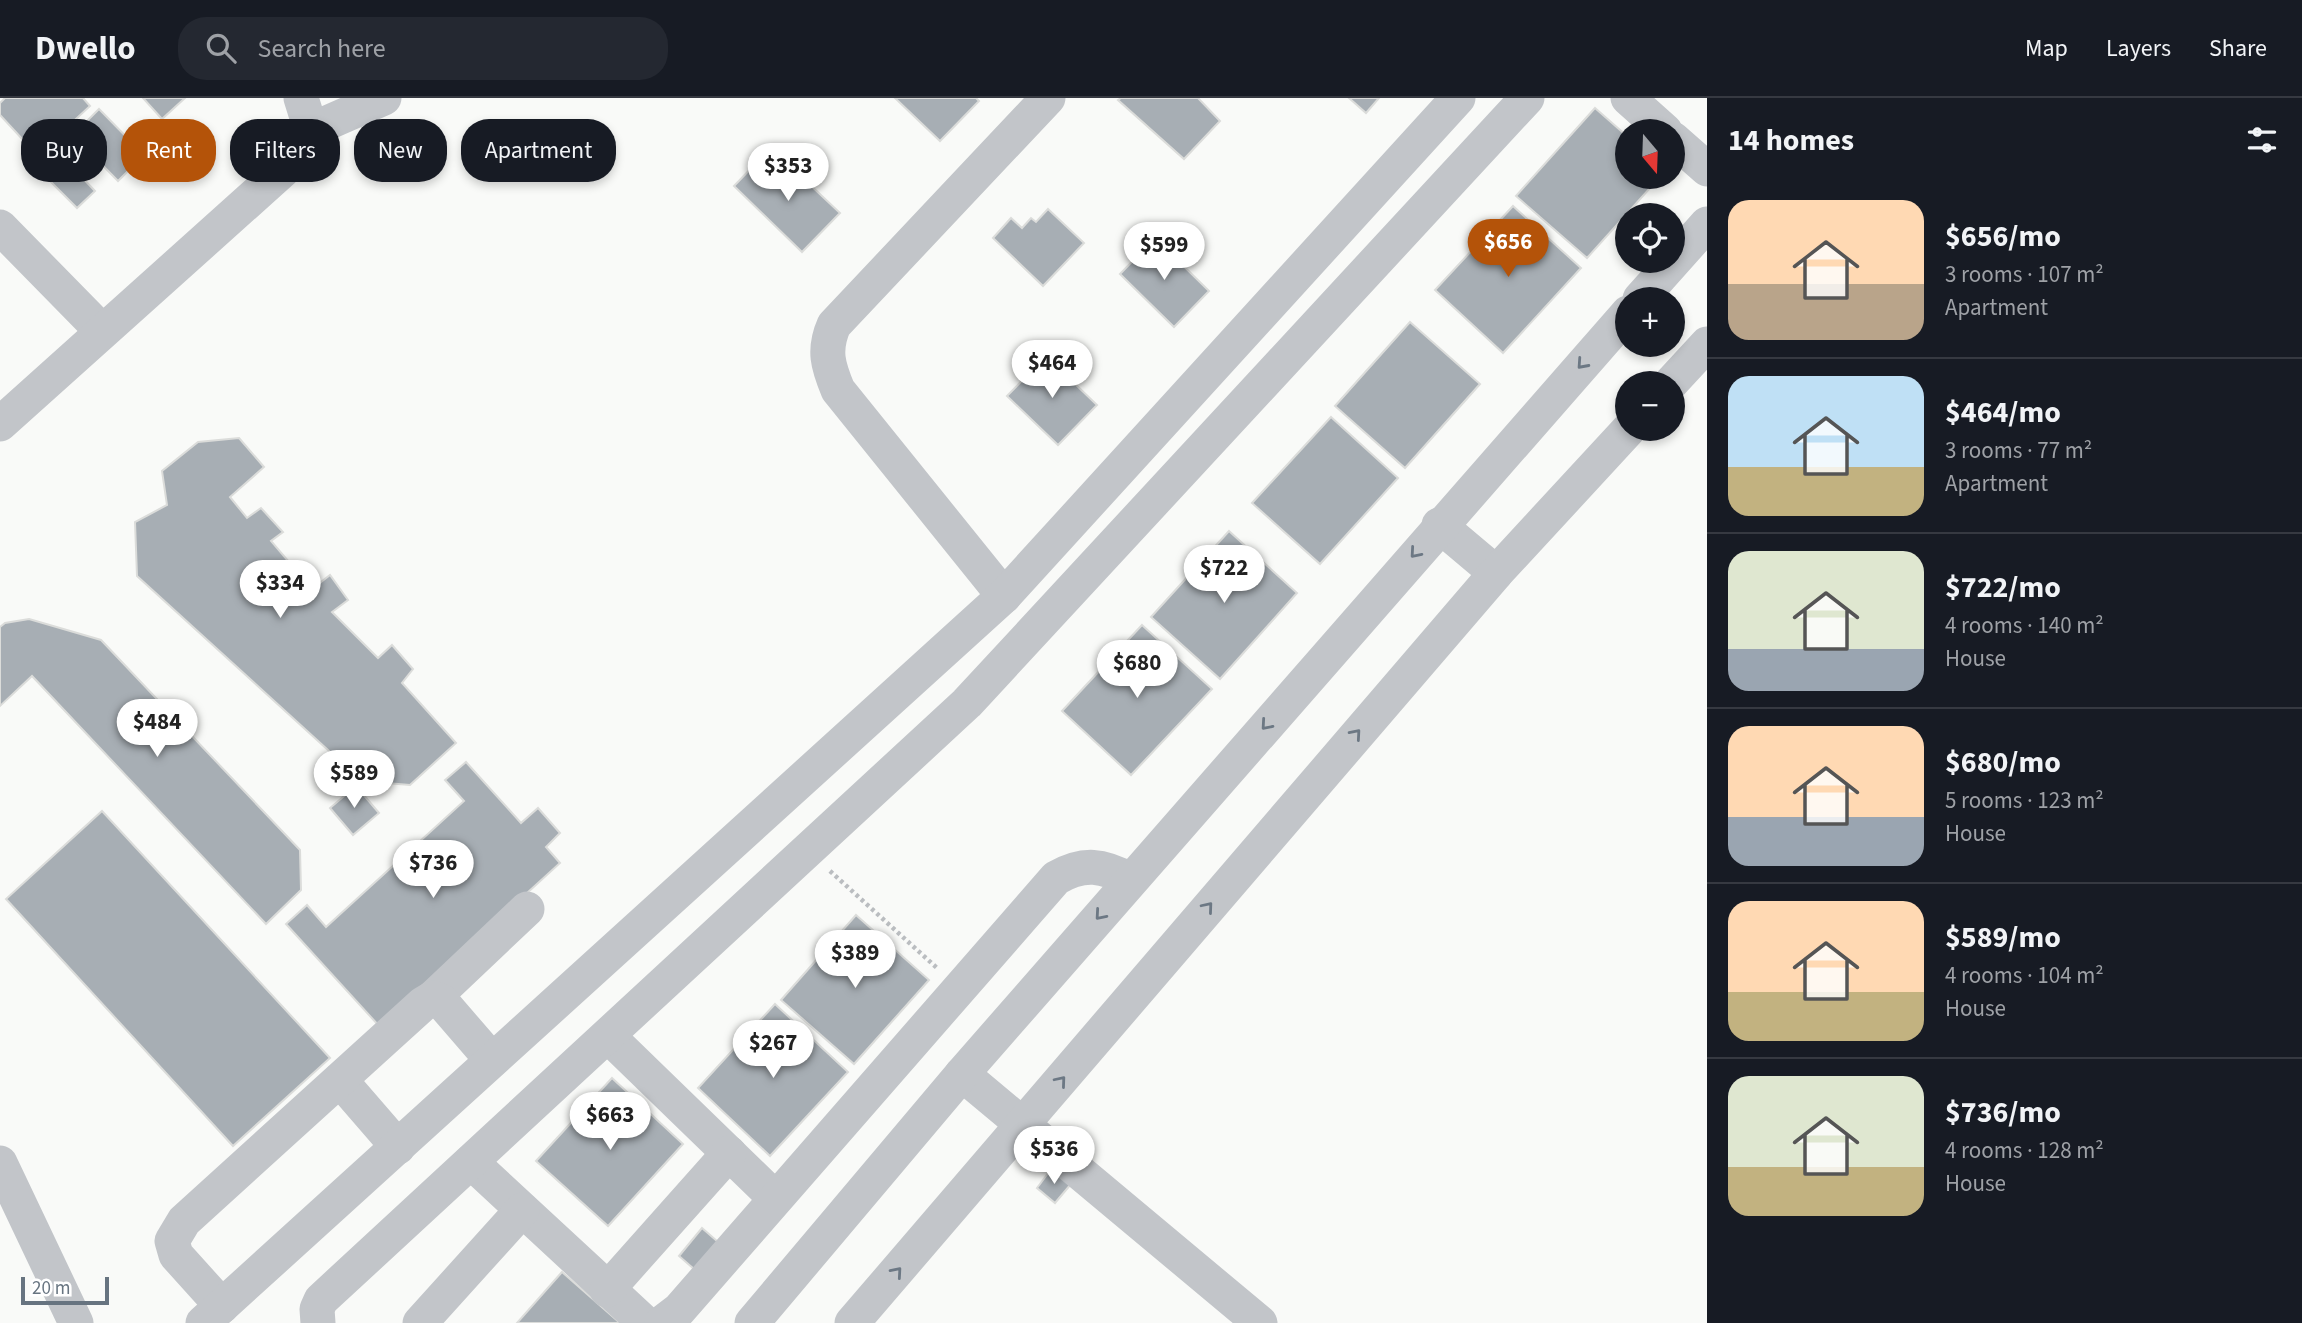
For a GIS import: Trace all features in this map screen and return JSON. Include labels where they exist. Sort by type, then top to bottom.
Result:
[{"type":"street","points":[[0,424],[282,171],[301,149],[306,114],[384,98]]},
{"type":"street","points":[[1004,596],[838,390],[828,367],[826,344],[834,324],[1048,98]]},
{"type":"street","points":[[527,909],[433,998],[423,1004],[184,1221],[172,1241],[176,1255],[212,1315],[1004,596],[1458,98]]},
{"type":"street","points":[[318,1323],[317,1309],[321,1300],[921,747],[1010,659],[1527,98]]},
{"type":"street","points":[[1628,98],[1652,119]]},
{"type":"street","points":[[1685,150],[1707,169]]},
{"type":"street","points":[[1651,287],[1707,224]]},
{"type":"street","points":[[0,227],[102,331]]},
{"type":"street","points":[[752,1323],[1130,880],[1615,328]]},
{"type":"street","points":[[1682,371],[1707,344]]},
{"type":"street","points":[[852,1323],[1025,1124],[1257,848],[1496,573],[1618,441]]},
{"type":"street","points":[[1439,525],[1496,573]]},
{"type":"street","points":[[662,1323],[673,1317],[1056,878],[1083,866],[1097,866],[1108,868],[1130,880]]},
{"type":"street","points":[[433,998],[441,1001],[492,1060]]},
{"type":"street","points":[[608,1035],[775,1198]]},
{"type":"street","points":[[962,1074],[1260,1323]]},
{"type":"street","points":[[340,1080],[398,1147]]},
{"type":"street","points":[[607,1290],[729,1153]]},
{"type":"street","points":[[471,1162],[645,1323]]},
{"type":"street","points":[[0,1163],[76,1323]]},
{"type":"street","points":[[420,1323],[522,1210]]},
{"type":"path","points":[[808,851],[959,988]]},
{"type":"building","points":[[5,98],[83,98],[90,106],[76,119],[21,119],[21,138],[0,115],[0,103]]},
{"type":"building","points":[[143,98],[185,98],[162,119]]},
{"type":"building","points":[[895,98],[976,98],[979,101],[940,141]]},
{"type":"building","points":[[1198,98],[1220,121],[1184,159],[1118,100]]},
{"type":"building","points":[[1349,98],[1379,98],[1366,113]]},
{"type":"building","points":[[1595,108],[1615,126],[1615,189],[1649,189],[1637,203],[1615,203],[1615,227],[1587,258],[1516,196]]},
{"type":"building","points":[[99,109],[121,131],[121,178],[118,181],[107,170],[107,119],[89,119]]},
{"type":"building","points":[[760,159],[778,177],[789,165],[840,213],[802,252],[734,186]]},
{"type":"building","points":[[51,182],[86,182],[95,191],[77,208]]},
{"type":"building","points":[[1513,206],[1581,268],[1503,353],[1435,290]]},
{"type":"building","points":[[1048,209],[1084,243],[1043,286],[993,238],[1011,218],[1022,228],[1031,218],[1036,222]]},
{"type":"building","points":[[1155,238],[1209,291],[1174,327],[1120,274]]},
{"type":"building","points":[[1410,322],[1480,384],[1405,468],[1335,406]]},
{"type":"building","points":[[1046,356],[1097,405],[1058,445],[1007,396]]},
{"type":"building","points":[[1331,417],[1398,478],[1320,564],[1252,503]]},
{"type":"building","points":[[239,438],[264,467],[230,497],[247,518],[261,508],[283,532],[271,541],[312,589],[330,575],[348,600],[332,612],[378,658],[392,645],[413,669],[402,683],[456,743],[410,785],[362,781],[137,576],[135,522],[167,505],[162,471],[198,442]]},
{"type":"building","points":[[1229,531],[1297,593],[1220,679],[1151,617]]},
{"type":"building","points":[[29,619],[101,640],[300,850],[301,890],[266,924],[32,676],[0,706],[0,627],[5,623]]},
{"type":"building","points":[[1142,625],[1212,689],[1131,775],[1062,711]]},
{"type":"building","points":[[466,762],[521,823],[538,808],[560,833],[546,847],[560,863],[380,1027],[286,924],[307,905],[326,927],[464,801],[445,780]]},
{"type":"building","points":[[356,786],[379,813],[353,835],[330,808]]},
{"type":"building","points":[[102,811],[330,1058],[233,1146],[6,899]]},
{"type":"building","points":[[856,915],[929,980],[854,1064],[781,1000]]},
{"type":"building","points":[[775,1004],[848,1072],[770,1156],[698,1088]]},
{"type":"building","points":[[612,1078],[683,1144],[608,1226],[536,1161]]},
{"type":"building","points":[[1052,1168],[1071,1184],[1055,1203],[1037,1188]]},
{"type":"building","points":[[702,1228],[725,1248],[702,1276],[679,1256]]},
{"type":"building","points":[[562,1272],[620,1323],[517,1323]]}]
